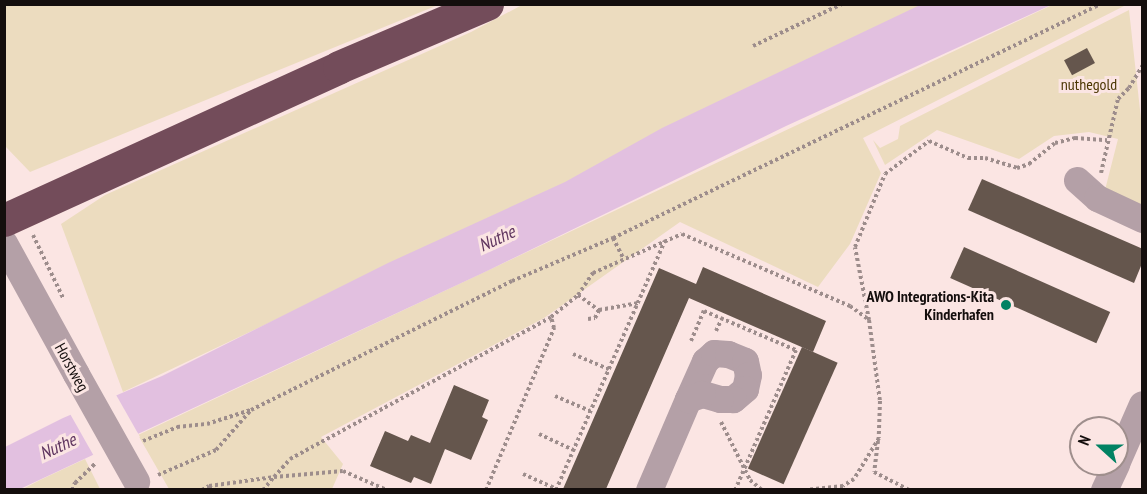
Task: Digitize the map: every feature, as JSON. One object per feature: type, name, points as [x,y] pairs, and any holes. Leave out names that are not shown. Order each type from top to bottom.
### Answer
[{"type":"highway","points":[[13,216],[339,67],[487,4]]},
{"type":"street","points":[[1077,180],[1097,198],[1143,219]]},
{"type":"street","name":"Horstweg","points":[[4,243],[76,375],[144,483]]},
{"type":"street","points":[[649,489],[699,398]]},
{"type":"street","points":[[1129,434],[1143,404]]},
{"type":"path","points":[[753,46],[842,4]]},
{"type":"path","points":[[143,441],[177,427],[207,424],[251,410],[512,281],[613,238],[1101,4]]},
{"type":"path","points":[[1097,198],[1107,140],[1118,99],[1129,88],[1143,66]]},
{"type":"path","points":[[909,489],[874,472],[879,438],[880,401],[869,320],[855,247],[885,174],[929,141],[968,158],[985,158],[1017,168],[1029,164],[1055,143],[1076,138],[1107,140]]},
{"type":"path","points":[[13,216],[65,303]]},
{"type":"path","points":[[263,489],[290,459],[551,317],[578,295],[593,273],[682,234],[850,306],[869,320]]},
{"type":"path","points":[[613,238],[623,258]]},
{"type":"path","points":[[522,474],[556,489],[665,240]]},
{"type":"path","points":[[578,295],[599,310],[638,303]]},
{"type":"path","points":[[588,319],[595,318],[599,310]]},
{"type":"path","points":[[486,489],[554,328],[551,317]]},
{"type":"path","points":[[573,354],[609,369]]},
{"type":"path","points":[[555,396],[590,411]]},
{"type":"path","points":[[699,398],[750,480],[762,489]]},
{"type":"path","points":[[144,483],[173,466],[216,450],[251,410]]},
{"type":"path","points":[[539,434],[573,450]]},
{"type":"path","points":[[807,489],[843,488],[854,479],[879,438]]},
{"type":"path","points":[[72,489],[75,483],[96,463]]},
{"type":"path","points":[[202,489],[274,477],[343,471],[387,489]]},
{"type":"green space","points":[[4,5],[438,5],[30,172],[5,146]]},
{"type":"green space","points":[[522,5],[940,5],[123,392],[61,224],[105,195],[471,32]]},
{"type":"green space","points":[[1052,5],[1126,5],[863,138],[881,173],[850,244],[818,287],[680,222],[544,318],[321,437],[343,464],[332,489],[169,489],[138,435]]},
{"type":"green space","name":"nuthegold","points":[[1129,10],[1142,128],[1142,206],[1105,190],[1118,139],[1089,132],[1054,136],[1019,159],[937,130],[885,165],[873,140],[880,148],[898,139],[900,126]]},
{"type":"green space","points":[[85,459],[100,489],[21,490],[40,480]]},
{"type":"water","name":"Nuthe","points":[[920,5],[1051,5],[786,126],[487,271],[20,489],[5,490],[5,447],[63,418],[162,376],[388,263],[565,182],[662,128]]},
{"type":"pier","points":[[115,393],[140,437],[95,458],[69,412]]},
{"type":"building","points":[[1087,48],[1095,63],[1072,75],[1064,60]]},
{"type":"building","points":[[982,179],[1143,249],[1143,261],[1134,283],[968,210]]},
{"type":"building","points":[[964,247],[1110,312],[1096,343],[950,278]]},
{"type":"building","points":[[703,267],[826,321],[813,352],[689,298],[606,489],[563,489],[659,268],[696,284]]},
{"type":"building","points":[[802,347],[838,363],[784,484],[748,469]]},
{"type":"building","points":[[454,385],[489,400],[482,417],[488,420],[471,460],[445,449],[431,484],[414,477],[411,483],[370,466],[385,431],[408,441],[411,435],[430,443]]},
{"type":"place","name":"AWO Integrations-Kita Kinderhafen","points":[[1006,305]]}]
